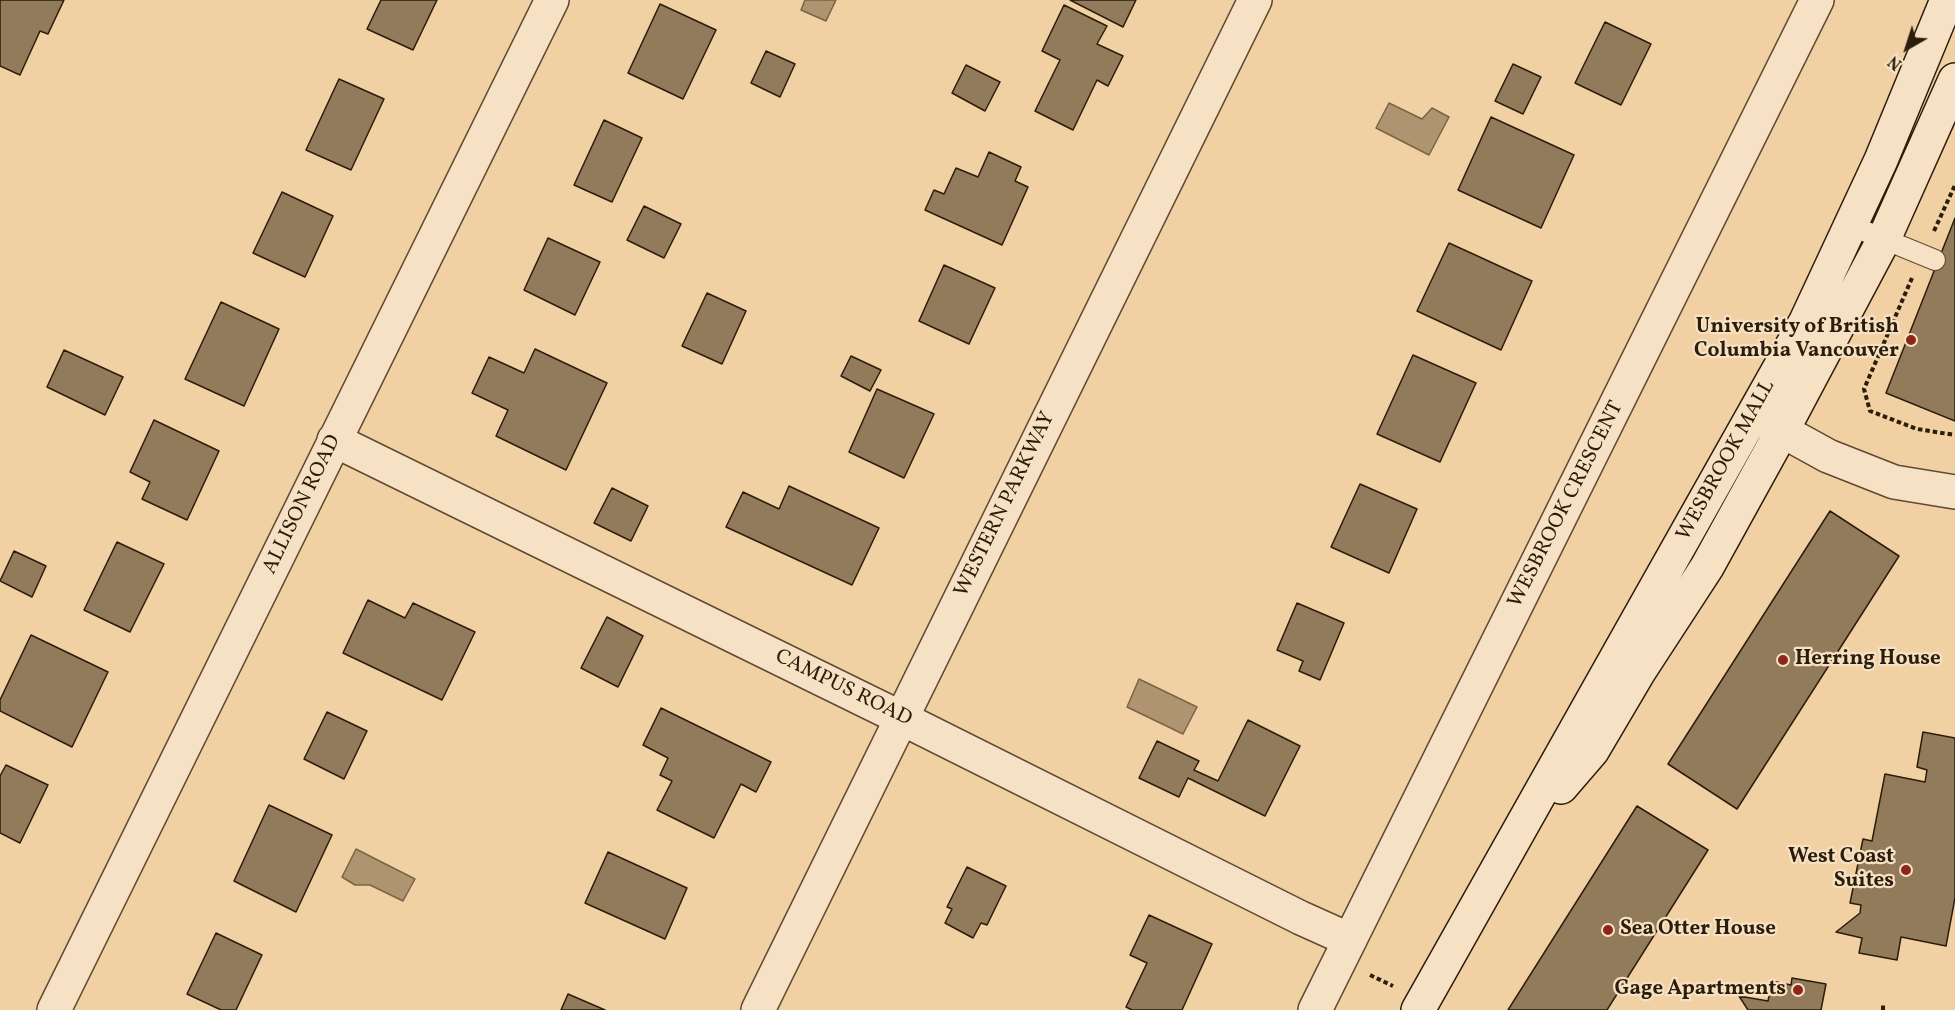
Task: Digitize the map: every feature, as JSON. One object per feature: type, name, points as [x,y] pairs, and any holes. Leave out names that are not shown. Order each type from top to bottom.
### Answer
[{"type":"street","name":"ALLISON ROAD","points":[[54,1010],[552,0]]},
{"type":"street","name":"WESTERN PARKWAY","points":[[758,1010],[1255,0]]},
{"type":"street","name":"WESBROOK CRESCENT","points":[[1315,1010],[1817,0]]},
{"type":"street","name":"WESBROOK MALL","points":[[1410,1000],[1513,844],[1806,321],[1852,226],[1947,0]]},
{"type":"street","name":"WESBROOK MALL","points":[[1513,844],[1592,751],[1638,673],[1707,567],[1884,239],[1955,80]]},
{"type":"street","points":[[1753,415],[1828,456],[1894,482],[1955,492]]},
{"type":"street","name":"CAMPUS ROAD","points":[[334,440],[901,718],[1291,913],[1350,940]]},
{"type":"lane","points":[[1852,226],[1929,258]]},
{"type":"path","points":[[1955,185],[1929,258],[1864,389],[1870,411],[1917,429],[1955,435]]},
{"type":"path","points":[[1362,971],[1410,1000]]},
{"type":"shaded area","points":[[805,0],[836,0],[826,21],[801,10]]},
{"type":"shaded area","points":[[1389,103],[1422,119],[1432,108],[1449,117],[1429,155],[1376,128]]},
{"type":"shaded area","points":[[1139,679],[1197,707],[1183,734],[1127,707]]},
{"type":"shaded area","points":[[356,849],[415,879],[403,901],[370,885],[355,885],[342,877]]},
{"type":"building","points":[[0,0],[64,0],[48,34],[40,31],[20,75],[0,66]]},
{"type":"building","points":[[381,0],[437,0],[413,50],[367,29]]},
{"type":"building","points":[[1070,0],[1136,0],[1123,27]]},
{"type":"building","points":[[660,4],[716,30],[683,99],[628,73]]},
{"type":"building","points":[[1064,5],[1107,26],[1097,44],[1123,56],[1108,86],[1097,80],[1073,130],[1035,111],[1060,60],[1042,51]]},
{"type":"building","points":[[1605,22],[1651,44],[1621,105],[1575,83]]},
{"type":"building","points":[[766,51],[795,64],[780,97],[751,83]]},
{"type":"building","points":[[1513,64],[1541,77],[1523,114],[1495,101]]},
{"type":"building","points":[[966,65],[1000,82],[985,111],[952,93]]},
{"type":"building","points":[[339,79],[384,99],[351,170],[306,150]]},
{"type":"building","points":[[1491,117],[1574,155],[1541,228],[1458,190]]},
{"type":"building","points":[[604,120],[642,138],[612,202],[574,185]]},
{"type":"building","points":[[989,152],[1021,167],[1015,181],[1028,187],[1002,245],[925,210],[934,190],[944,194],[956,168],[978,177]]},
{"type":"building","points":[[282,192],[333,216],[305,277],[253,253]]},
{"type":"building","points":[[644,206],[681,224],[664,258],[627,240]]},
{"type":"building","points":[[1955,218],[1955,421],[1886,393]]},
{"type":"building","points":[[548,238],[600,262],[575,315],[524,290]]},
{"type":"building","points":[[1449,243],[1532,281],[1501,350],[1417,311]]},
{"type":"building","points":[[944,265],[995,288],[969,344],[919,321]]},
{"type":"building","points":[[707,293],[746,311],[722,364],[682,346]]},
{"type":"building","points":[[221,302],[279,329],[244,406],[185,379]]},
{"type":"building","points":[[535,349],[607,383],[566,470],[496,436],[508,410],[472,393],[489,357],[524,373]]},
{"type":"building","points":[[64,350],[123,377],[105,415],[47,387]]},
{"type":"building","points":[[1413,355],[1476,383],[1440,462],[1377,434]]},
{"type":"building","points":[[851,356],[881,370],[870,391],[841,376]]},
{"type":"building","points":[[877,389],[934,414],[904,478],[849,452]]},
{"type":"building","points":[[154,420],[219,451],[187,520],[142,499],[150,482],[130,472]]},
{"type":"building","points":[[1360,484],[1417,509],[1389,573],[1331,547]]},
{"type":"building","points":[[789,486],[879,528],[852,585],[726,527],[743,492],[779,509]]},
{"type":"building","points":[[612,488],[648,506],[631,541],[594,523]]},
{"type":"building","name":"Herring House","points":[[1830,511],[1899,556],[1737,809],[1668,764]]},
{"type":"building","points":[[117,542],[164,564],[130,632],[84,610]]},
{"type":"building","points":[[14,551],[46,566],[32,597],[0,581]]},
{"type":"building","points":[[368,600],[405,618],[413,603],[475,632],[442,700],[343,653]]},
{"type":"building","points":[[1297,603],[1344,623],[1320,680],[1299,671],[1303,661],[1277,650]]},
{"type":"building","points":[[607,617],[643,636],[618,687],[581,668]]},
{"type":"building","points":[[31,635],[108,672],[72,747],[0,711],[0,700]]},
{"type":"building","points":[[661,708],[771,762],[756,792],[741,784],[714,838],[657,810],[672,781],[660,775],[668,758],[643,745]]},
{"type":"building","points":[[327,712],[367,731],[344,779],[304,759]]},
{"type":"building","points":[[1248,720],[1300,746],[1265,816],[1188,778],[1179,797],[1139,778],[1157,741],[1199,761],[1194,770],[1218,781]]},
{"type":"building","name":"West Coast Suites","points":[[1923,732],[1955,738],[1955,898],[1946,946],[1901,937],[1897,960],[1859,953],[1862,938],[1836,932],[1860,913],[1861,905],[1850,903],[1863,839],[1872,841],[1885,774],[1925,782],[1927,770],[1917,767]]},
{"type":"building","points":[[6,765],[48,785],[20,843],[0,833],[0,776]]},
{"type":"building","points":[[269,805],[332,835],[296,912],[234,881]]},
{"type":"building","name":"Sea Otter House","points":[[1637,806],[1708,850],[1607,1010],[1508,1010]]},
{"type":"building","points":[[608,852],[687,888],[665,939],[585,903]]},
{"type":"building","points":[[967,867],[1006,886],[987,925],[981,923],[973,938],[945,923],[952,909],[947,907]]},
{"type":"building","points":[[1149,915],[1212,944],[1182,1010],[1132,1010],[1126,1007],[1147,963],[1130,955]]},
{"type":"building","points":[[216,933],[262,955],[236,1010],[221,1010],[187,994]]},
{"type":"building","name":"Gage Apartments","points":[[1792,978],[1826,984],[1821,1010],[1748,1010],[1739,996],[1768,1001],[1772,981],[1791,985]]},
{"type":"building","points":[[568,994],[605,1010],[561,1010]]},
{"type":"place","name":"University of British Columbia Vancouver","points":[[1911,340]]},
{"type":"place","name":"Herring House","points":[[1783,660]]},
{"type":"place","name":"West Coast Suites","points":[[1906,870]]},
{"type":"place","name":"Sea Otter House","points":[[1608,930]]},
{"type":"place","name":"Gage Apartments","points":[[1798,990]]}]
